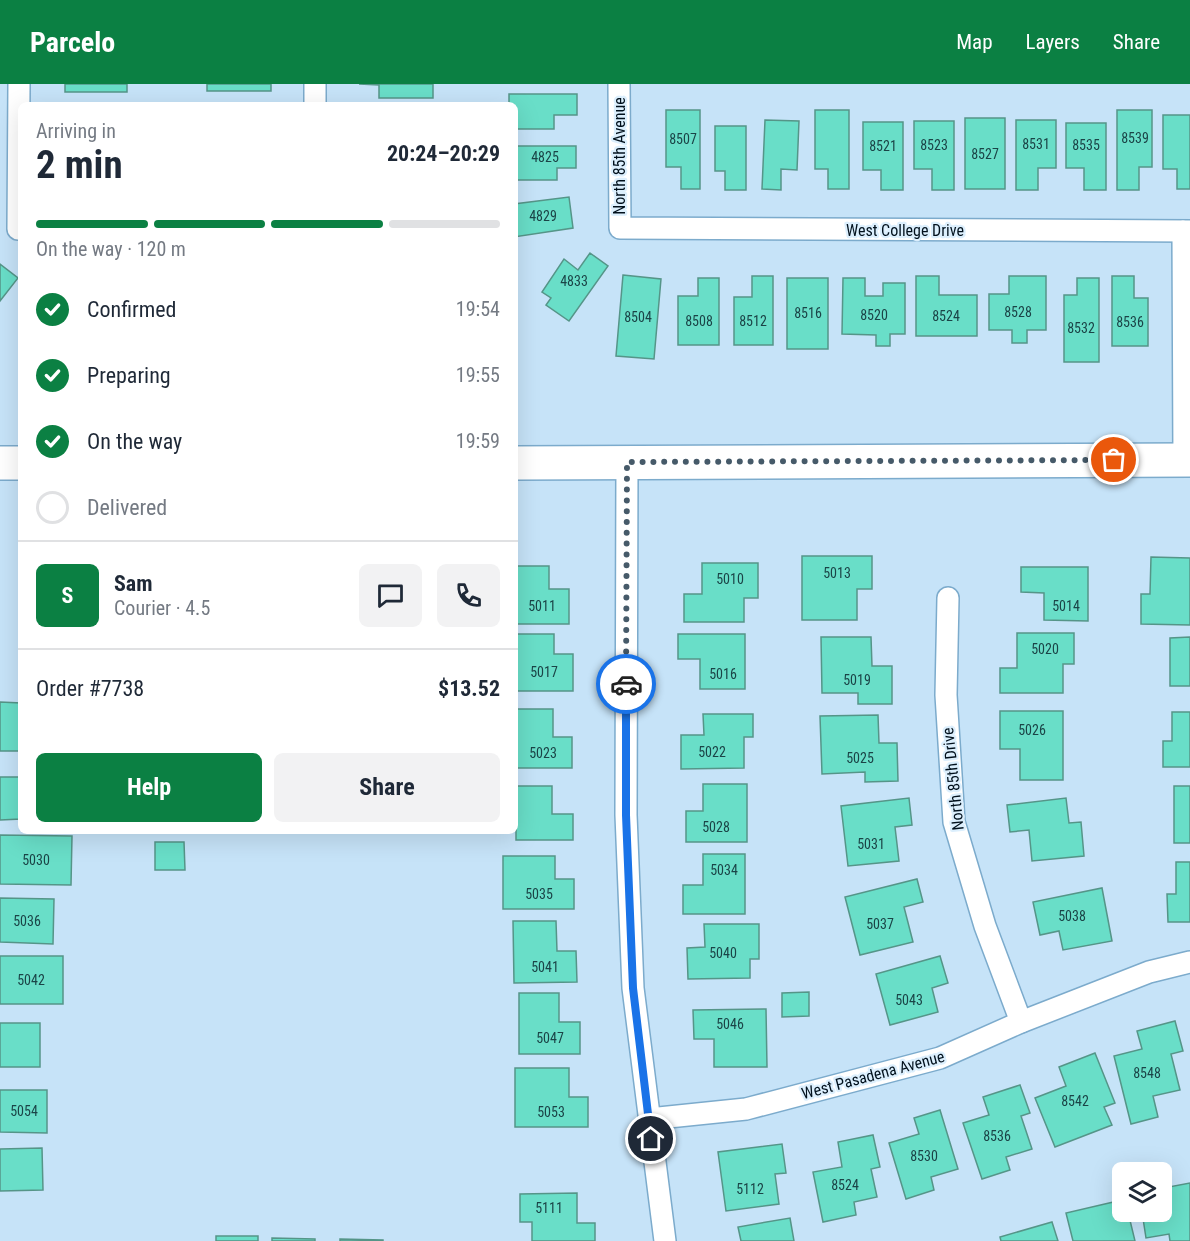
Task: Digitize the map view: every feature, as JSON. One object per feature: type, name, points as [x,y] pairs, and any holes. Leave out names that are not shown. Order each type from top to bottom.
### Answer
[{"type":"main road","points":[[518,463],[1187,460]]},
{"type":"main road","points":[[0,464],[18,464]]},
{"type":"street","points":[[19,84],[19,102]]},
{"type":"street","points":[[315,84],[315,102]]},
{"type":"street","name":"North 85th Avenue","points":[[619,84],[620,228]]},
{"type":"street","name":"West College Drive","points":[[620,228],[1187,231]]},
{"type":"street","points":[[1187,231],[1187,460]]},
{"type":"street","points":[[627,462],[626,815],[633,988],[666,1241]]},
{"type":"street","name":"North 85th Drive","points":[[948,598],[945,695],[954,822],[985,926],[1021,1022]]},
{"type":"street","name":"West Pasadena Avenue","points":[[649,1119],[746,1109],[940,1058],[1021,1022],[1149,972],[1190,962]]},
{"type":"building","points":[[65,84],[127,84],[127,92],[65,92]]},
{"type":"building","points":[[207,84],[271,84],[271,91],[207,91]]},
{"type":"building","points":[[359,84],[433,84],[433,98],[379,98],[379,85]]},
{"type":"building","points":[[509,94],[577,94],[577,115],[554,115],[554,129],[518,129],[518,102],[509,102]]},
{"type":"building","points":[[666,110],[700,110],[700,189],[681,189],[681,167],[666,167]]},
{"type":"building","points":[[815,110],[849,110],[849,189],[828,189],[828,169],[815,169]]},
{"type":"building","points":[[1117,110],[1152,110],[1152,167],[1139,167],[1139,190],[1117,190]]},
{"type":"building","points":[[1163,115],[1190,115],[1190,189],[1177,189],[1177,169],[1163,169]]},
{"type":"building","points":[[965,118],[1005,118],[1005,189],[965,189]]},
{"type":"building","points":[[765,120],[799,121],[797,170],[781,169],[781,190],[762,189]]},
{"type":"building","points":[[1016,120],[1056,120],[1056,168],[1038,168],[1038,190],[1016,190]]},
{"type":"building","points":[[914,121],[954,121],[954,190],[932,190],[932,169],[914,169]]},
{"type":"building","points":[[863,122],[903,122],[903,190],[881,190],[881,170],[863,170]]},
{"type":"building","points":[[1066,123],[1106,123],[1106,190],[1084,190],[1084,168],[1066,168]]},
{"type":"building","points":[[715,126],[746,126],[746,190],[725,190],[725,171],[715,171]]},
{"type":"building","points":[[518,146],[576,146],[576,168],[557,168],[557,180],[518,180]]},
{"type":"building","points":[[569,197],[573,228],[518,236],[518,203]]},
{"type":"building","points":[[590,253],[608,266],[569,321],[546,305],[551,298],[542,292],[564,259],[578,270]]},
{"type":"building","points":[[0,264],[18,278],[0,301]]},
{"type":"building","points":[[623,275],[661,279],[654,359],[616,356]]},
{"type":"building","points":[[752,276],[773,276],[773,345],[734,345],[734,297],[752,297]]},
{"type":"building","points":[[916,276],[939,276],[939,295],[977,295],[977,336],[916,336]]},
{"type":"building","points":[[1009,276],[1046,276],[1046,330],[1027,330],[1027,343],[1012,343],[1012,330],[989,330],[989,294],[1009,294]]},
{"type":"building","points":[[1112,276],[1134,276],[1134,298],[1148,298],[1148,346],[1112,346]]},
{"type":"building","points":[[698,278],[719,278],[719,345],[678,345],[678,296],[698,296]]},
{"type":"building","points":[[787,278],[828,278],[828,349],[787,349]]},
{"type":"building","points":[[843,278],[865,278],[865,296],[883,296],[883,283],[905,283],[905,334],[890,334],[890,346],[876,346],[876,335],[842,334]]},
{"type":"building","points":[[1077,278],[1099,278],[1099,362],[1064,362],[1064,295],[1077,295]]},
{"type":"building","points":[[802,556],[872,556],[872,589],[857,589],[857,620],[802,620]]},
{"type":"building","points":[[1151,557],[1190,558],[1190,625],[1141,624],[1141,594],[1150,594]]},
{"type":"building","points":[[702,563],[758,563],[758,598],[744,598],[744,622],[684,622],[684,594],[702,594]]},
{"type":"building","points":[[518,566],[549,566],[549,589],[569,589],[569,624],[518,624]]},
{"type":"building","points":[[1021,567],[1088,567],[1088,621],[1044,620],[1044,593],[1021,592]]},
{"type":"building","points":[[1017,633],[1074,633],[1074,664],[1063,664],[1063,693],[1000,693],[1000,668],[1017,668]]},
{"type":"building","points":[[518,634],[554,634],[554,654],[573,654],[573,691],[518,691]]},
{"type":"building","points":[[678,634],[745,634],[745,689],[700,689],[700,659],[678,659]]},
{"type":"building","points":[[821,637],[871,637],[872,666],[892,666],[892,704],[858,704],[858,693],[822,693]]},
{"type":"building","points":[[1190,637],[1190,686],[1170,686],[1170,638]]},
{"type":"building","points":[[0,702],[18,703],[18,751],[0,751]]},
{"type":"building","points":[[518,709],[553,709],[553,737],[572,737],[572,768],[518,768]]},
{"type":"building","points":[[1000,711],[1063,711],[1063,780],[1020,780],[1020,749],[1000,749]]},
{"type":"building","points":[[1172,712],[1190,712],[1190,767],[1163,767],[1163,741],[1172,741]]},
{"type":"building","points":[[703,714],[753,714],[753,737],[744,737],[744,768],[681,769],[681,735],[704,735]]},
{"type":"building","points":[[878,715],[879,743],[897,743],[898,781],[865,782],[865,772],[822,774],[820,716]]},
{"type":"building","points":[[0,777],[18,777],[18,819],[0,820]]},
{"type":"building","points":[[703,784],[747,784],[747,842],[686,842],[686,811],[703,811]]},
{"type":"building","points":[[518,786],[552,786],[552,814],[573,814],[573,840],[516,840]]},
{"type":"building","points":[[1174,786],[1190,786],[1190,843],[1174,843]]},
{"type":"building","points":[[909,798],[912,825],[895,827],[899,861],[848,866],[841,806]]},
{"type":"building","points":[[1066,798],[1069,823],[1081,822],[1084,856],[1032,861],[1029,830],[1010,832],[1007,805]]},
{"type":"building","points":[[0,835],[72,836],[71,885],[0,884]]},
{"type":"building","points":[[155,842],[184,842],[185,870],[155,870]]},
{"type":"building","points":[[703,854],[745,854],[745,914],[683,914],[683,885],[703,885]]},
{"type":"building","points":[[503,856],[555,856],[555,879],[574,879],[574,909],[503,909]]},
{"type":"building","points":[[1176,862],[1190,862],[1190,922],[1168,922],[1167,894],[1176,894]]},
{"type":"building","points":[[917,879],[923,902],[904,907],[913,942],[860,955],[845,897]]},
{"type":"building","points":[[1102,888],[1112,941],[1063,950],[1059,931],[1040,935],[1033,902]]},
{"type":"building","points":[[0,898],[54,899],[53,944],[0,942]]},
{"type":"building","points":[[513,921],[556,921],[557,951],[576,951],[577,982],[514,983]]},
{"type":"building","points":[[704,924],[759,924],[759,959],[750,959],[750,978],[688,979],[687,948],[705,947]]},
{"type":"building","points":[[0,956],[63,956],[63,1004],[0,1004]]},
{"type":"building","points":[[940,956],[948,983],[932,988],[938,1012],[890,1025],[876,974]]},
{"type":"building","points":[[809,992],[809,1016],[782,1017],[782,993]]},
{"type":"building","points":[[519,993],[559,993],[559,1022],[580,1022],[580,1054],[519,1054]]},
{"type":"building","points":[[766,1009],[767,1067],[714,1067],[714,1039],[694,1039],[693,1010]]},
{"type":"building","points":[[1175,1021],[1183,1051],[1171,1054],[1180,1090],[1153,1096],[1158,1117],[1131,1124],[1114,1056],[1142,1049],[1137,1031]]},
{"type":"building","points":[[0,1023],[40,1023],[40,1067],[0,1067]]},
{"type":"building","points":[[1095,1053],[1115,1103],[1104,1107],[1112,1125],[1055,1147],[1035,1098],[1066,1086],[1059,1067]]},
{"type":"building","points":[[515,1068],[569,1068],[569,1097],[588,1097],[588,1127],[515,1127]]},
{"type":"building","points":[[1020,1085],[1030,1113],[1021,1116],[1032,1149],[1006,1157],[1010,1170],[982,1179],[963,1123],[989,1115],[983,1097]]},
{"type":"building","points":[[0,1090],[47,1090],[47,1133],[0,1132]]},
{"type":"building","points":[[940,1110],[958,1169],[931,1177],[934,1190],[906,1199],[889,1143],[919,1134],[914,1118]]},
{"type":"building","points":[[873,1135],[880,1167],[871,1169],[877,1197],[854,1202],[856,1215],[823,1222],[813,1172],[842,1167],[838,1142]]},
{"type":"building","points":[[782,1144],[786,1173],[775,1174],[779,1204],[726,1211],[718,1152]]},
{"type":"building","points":[[42,1148],[43,1190],[0,1191],[0,1149]]},
{"type":"building","points":[[1190,1183],[1190,1241],[1170,1241],[1169,1234],[1146,1238],[1144,1222],[1172,1222],[1172,1186]]},
{"type":"building","points":[[577,1193],[577,1223],[595,1223],[595,1241],[532,1241],[532,1222],[520,1222],[520,1194]]},
{"type":"building","points":[[1112,1202],[1112,1222],[1130,1222],[1135,1241],[1073,1241],[1066,1213]]},
{"type":"building","points":[[790,1218],[794,1241],[741,1241],[738,1227]]},
{"type":"building","points":[[1052,1222],[1058,1241],[1001,1241],[1000,1237]]},
{"type":"building","points":[[216,1236],[258,1236],[258,1241],[216,1241]]},
{"type":"building","points":[[272,1238],[315,1239],[315,1241],[272,1241]]},
{"type":"building","points":[[340,1239],[383,1240],[383,1241],[340,1241]]},
{"type":"way so far","points":[[626,684],[627,462],[1114,460]]},
{"type":"route","points":[[626,684],[626,815],[633,988],[651,1139]]}]
